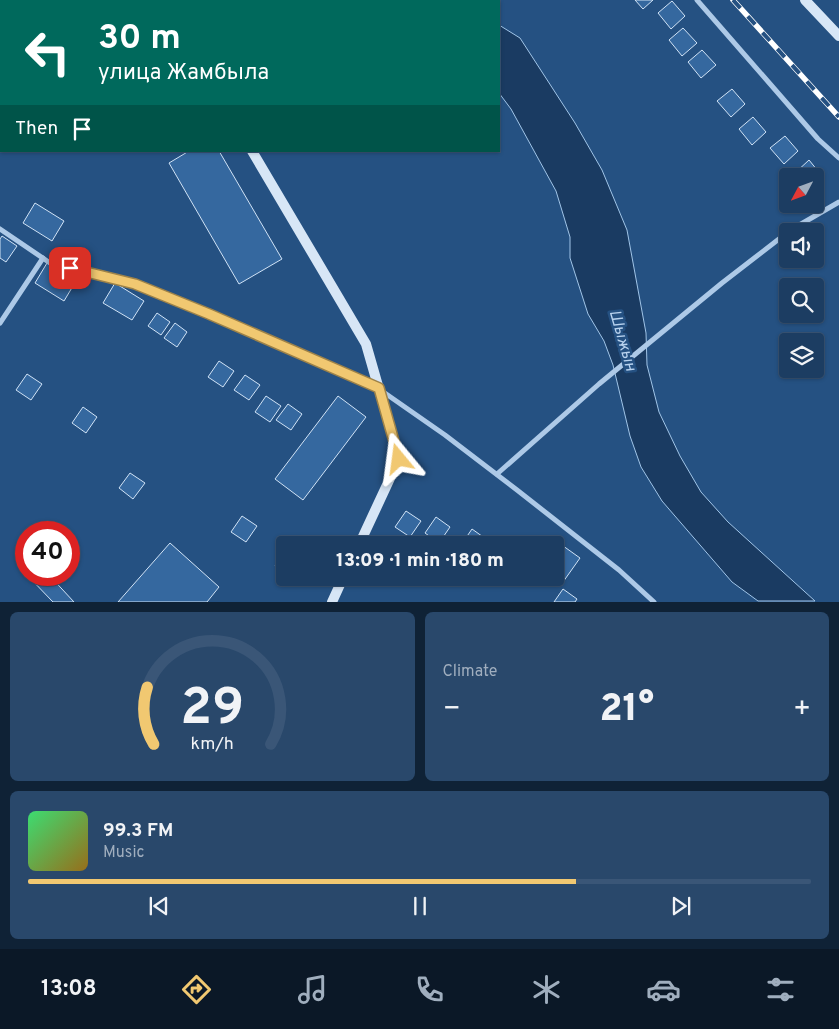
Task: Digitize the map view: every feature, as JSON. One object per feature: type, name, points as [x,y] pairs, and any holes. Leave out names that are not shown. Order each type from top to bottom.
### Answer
[{"type":"street","points":[[697,0],[818,139],[839,158]]},
{"type":"street","points":[[805,0],[839,36]]},
{"type":"street","points":[[253,152],[366,344],[379,388],[399,459],[363,536]]},
{"type":"street","points":[[803,223],[839,202]]},
{"type":"street","points":[[0,229],[53,264],[135,284],[379,388],[497,474],[618,570],[654,602]]},
{"type":"street","points":[[497,474],[599,384],[779,239]]},
{"type":"street","points":[[0,323],[43,258]]},
{"type":"street","points":[[332,602],[340,586]]},
{"type":"water","name":"Шыжын","points":[[500,26],[520,38],[575,123],[602,170],[627,230],[646,333],[647,365],[659,412],[680,456],[701,492],[728,522],[815,601],[758,601],[732,582],[662,501],[641,467],[630,436],[613,365],[604,341],[588,314],[570,258],[570,237],[556,191],[511,109],[500,94]]},
{"type":"building","points":[[635,0],[653,0],[643,9]]},
{"type":"building","points":[[672,1],[685,16],[671,29],[658,13]]},
{"type":"building","points":[[683,28],[697,43],[682,56],[669,40]]},
{"type":"building","points":[[702,50],[716,65],[701,78],[688,62]]},
{"type":"building","points":[[732,89],[745,104],[731,117],[717,101]]},
{"type":"building","points":[[753,117],[766,132],[752,145],[739,129]]},
{"type":"building","points":[[785,136],[798,151],[784,164],[770,148]]},
{"type":"building","points":[[187,152],[220,152],[282,259],[239,284],[169,163]]},
{"type":"building","points":[[809,160],[816,168],[800,168]]},
{"type":"building","points":[[35,203],[64,221],[52,241],[23,223]]},
{"type":"building","points":[[2,236],[17,246],[6,262],[0,258],[0,239]]},
{"type":"building","points":[[47,263],[76,281],[64,301],[35,283]]},
{"type":"building","points":[[115,283],[144,301],[132,320],[103,303]]},
{"type":"building","points":[[157,313],[170,322],[161,335],[148,326]]},
{"type":"building","points":[[175,323],[187,332],[177,347],[164,338]]},
{"type":"building","points":[[219,361],[234,371],[223,387],[208,377]]},
{"type":"building","points":[[27,374],[42,384],[31,400],[16,390]]},
{"type":"building","points":[[245,375],[260,385],[249,400],[234,390]]},
{"type":"building","points":[[266,396],[281,406],[270,422],[255,412]]},
{"type":"building","points":[[338,396],[366,417],[303,500],[275,479]]},
{"type":"building","points":[[288,404],[302,414],[291,430],[276,420]]},
{"type":"building","points":[[83,407],[97,417],[86,433],[72,423]]},
{"type":"building","points":[[130,473],[145,483],[133,499],[119,488]]},
{"type":"building","points":[[406,511],[421,521],[411,536],[395,527]]},
{"type":"building","points":[[242,516],[257,526],[246,542],[231,532]]},
{"type":"building","points":[[436,517],[450,527],[444,536],[429,536],[425,533]]},
{"type":"building","points":[[472,529],[482,536],[467,536]]},
{"type":"building","points":[[170,543],[219,587],[207,602],[118,602]]},
{"type":"building","points":[[564,547],[580,558],[564,581]]},
{"type":"building","points":[[38,586],[59,586],[74,602],[53,602]]},
{"type":"building","points":[[563,589],[577,599],[575,602],[554,602]]},
{"type":"railway","points":[[733,0],[839,117]]},
{"type":"route","points":[[70,268],[135,284],[379,388],[399,459]]}]
